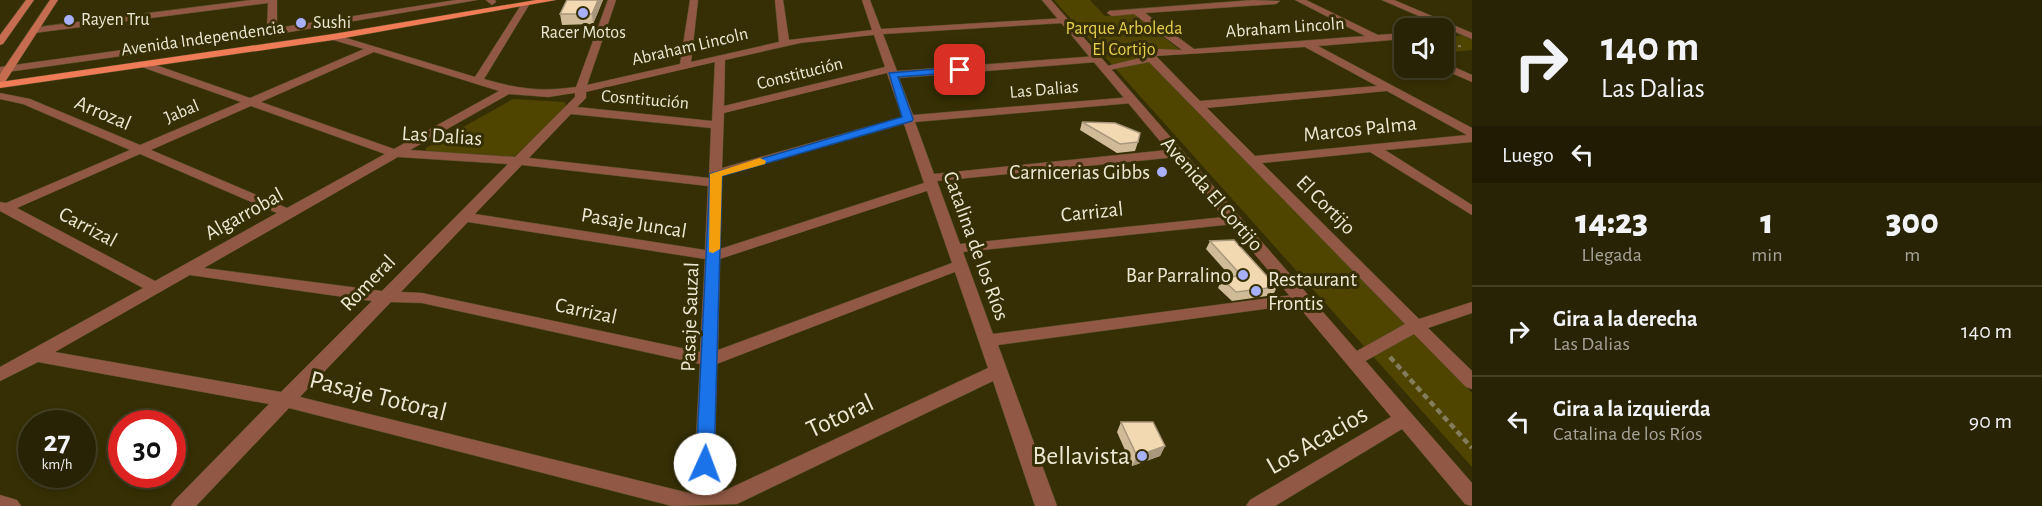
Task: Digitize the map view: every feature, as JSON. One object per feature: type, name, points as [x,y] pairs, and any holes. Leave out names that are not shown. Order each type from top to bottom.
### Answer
[{"type":"main road","points":[[0,42],[30,0]]},
{"type":"main road","points":[[2,76],[55,0]]},
{"type":"main road","name":"Avenida Independencia","points":[[2,76],[504,0]]},
{"type":"main road","name":"Avenida Independencia","points":[[2,76],[143,64],[333,37],[552,0]]},
{"type":"main road","points":[[11,26],[37,26]]},
{"type":"street","points":[[37,26],[273,0],[272,32]]},
{"type":"street","name":"Avenida Independencia","points":[[2,76],[473,0]]},
{"type":"street","name":"Romeral","points":[[182,506],[580,98],[612,0]]},
{"type":"street","points":[[685,65],[694,0]]},
{"type":"street","points":[[779,0],[784,43]]},
{"type":"street","name":"Catalina de los Ríos","points":[[866,0],[1046,506]]},
{"type":"street","name":"Avenida El Cortijo","points":[[1046,0],[1472,498]]},
{"type":"street","points":[[1112,13],[1275,0]]},
{"type":"street","points":[[1299,0],[1394,43]]},
{"type":"street","points":[[1386,0],[1472,36]]},
{"type":"street","points":[[478,81],[525,5]]},
{"type":"street","points":[[1136,11],[1191,52]]},
{"type":"street","name":"Abraham Lincoln","points":[[333,37],[508,90],[538,94],[583,89],[784,43],[877,32],[1063,20]]},
{"type":"street","points":[[1454,32],[1472,30]]},
{"type":"street","name":"Abraham Lincoln","points":[[1096,59],[1394,37]]},
{"type":"street","points":[[1305,43],[1472,135]]},
{"type":"street","name":"Jabal","points":[[3,207],[373,49]]},
{"type":"street","name":"Abraham Lincoln","points":[[1096,59],[1151,58],[1169,54]]},
{"type":"street","name":"Pasaje Sauzal","points":[[704,506],[720,57]]},
{"type":"street","name":"El Cortijo","points":[[1151,58],[1472,382]]},
{"type":"street","name":"Constitución","points":[[718,118],[891,72],[1096,59]]},
{"type":"street","name":"Las Dalias","points":[[143,64],[395,153],[520,161],[716,179],[908,119],[1132,100]]},
{"type":"street","points":[[1454,70],[1472,79]]},
{"type":"street","points":[[1197,105],[1388,88]]},
{"type":"street","name":"Algarrobal","points":[[0,375],[508,90]]},
{"type":"street","name":"Arrozal","points":[[0,96],[26,101],[288,213]]},
{"type":"street","name":"Cosntitución","points":[[569,110],[718,118]]},
{"type":"street","name":"Marcos Palma","points":[[1252,160],[1472,135]]},
{"type":"street","points":[[1372,148],[1472,211]]},
{"type":"street","name":"Pasaje Juncal","points":[[465,217],[713,256],[930,181],[1177,153]]},
{"type":"street","name":"Carrizal","points":[[3,207],[155,288]]},
{"type":"street","name":"Carrizal","points":[[954,249],[1234,220]]},
{"type":"street","points":[[709,360],[960,265]]},
{"type":"street","name":"Carrizal","points":[[187,270],[388,296],[422,298],[709,360]]},
{"type":"street","points":[[987,341],[1301,299]]},
{"type":"street","points":[[1354,360],[1415,324],[1472,307]]},
{"type":"street","name":"Pasaje Totoral","points":[[36,355],[285,400],[704,506]]},
{"type":"street","name":"Totoral","points":[[704,506],[730,498],[998,371]]},
{"type":"street","name":"Los Acacios","points":[[1257,506],[1389,429],[1403,418]]},
{"type":"street","points":[[0,504],[10,506]]},
{"type":"path","points":[[1454,47],[1472,45]]},
{"type":"path","points":[[1378,344],[1472,448]]},
{"type":"green space","name":"Parque Arboleda El Cortijo","points":[[1054,0],[1090,0],[1105,16],[1134,14],[1180,50],[1146,52],[1472,393],[1472,467]]},
{"type":"green space","points":[[1465,35],[1472,39],[1472,50],[1454,52],[1454,36]]},
{"type":"green space","points":[[513,99],[564,102],[567,106],[513,158],[426,151],[426,148]]},
{"type":"building","points":[[567,0],[598,0],[592,14],[560,14]]},
{"type":"building","points":[[1082,122],[1115,123],[1140,133],[1138,142],[1120,144]]},
{"type":"building","points":[[1234,240],[1277,287],[1236,292],[1222,279],[1241,275],[1210,241]]},
{"type":"building","points":[[1121,422],[1153,422],[1165,446],[1137,456]]},
{"type":"slow traffic","points":[[713,249],[716,174],[760,161]]},
{"type":"place","name":"Racer Motos","points":[[583,13]]},
{"type":"place","name":"Rayen Tru","points":[[69,20]]},
{"type":"place","name":"Sushi","points":[[301,23]]},
{"type":"place","name":"Carnicerias Gibbs","points":[[1162,172]]},
{"type":"place","name":"Bar Parralino","points":[[1243,275]]},
{"type":"place","name":"Restaurant Frontis","points":[[1256,291]]},
{"type":"place","name":"Bellavista","points":[[1142,456]]},
{"type":"route","points":[[705,464],[716,174],[908,119],[892,75],[960,70]]}]
